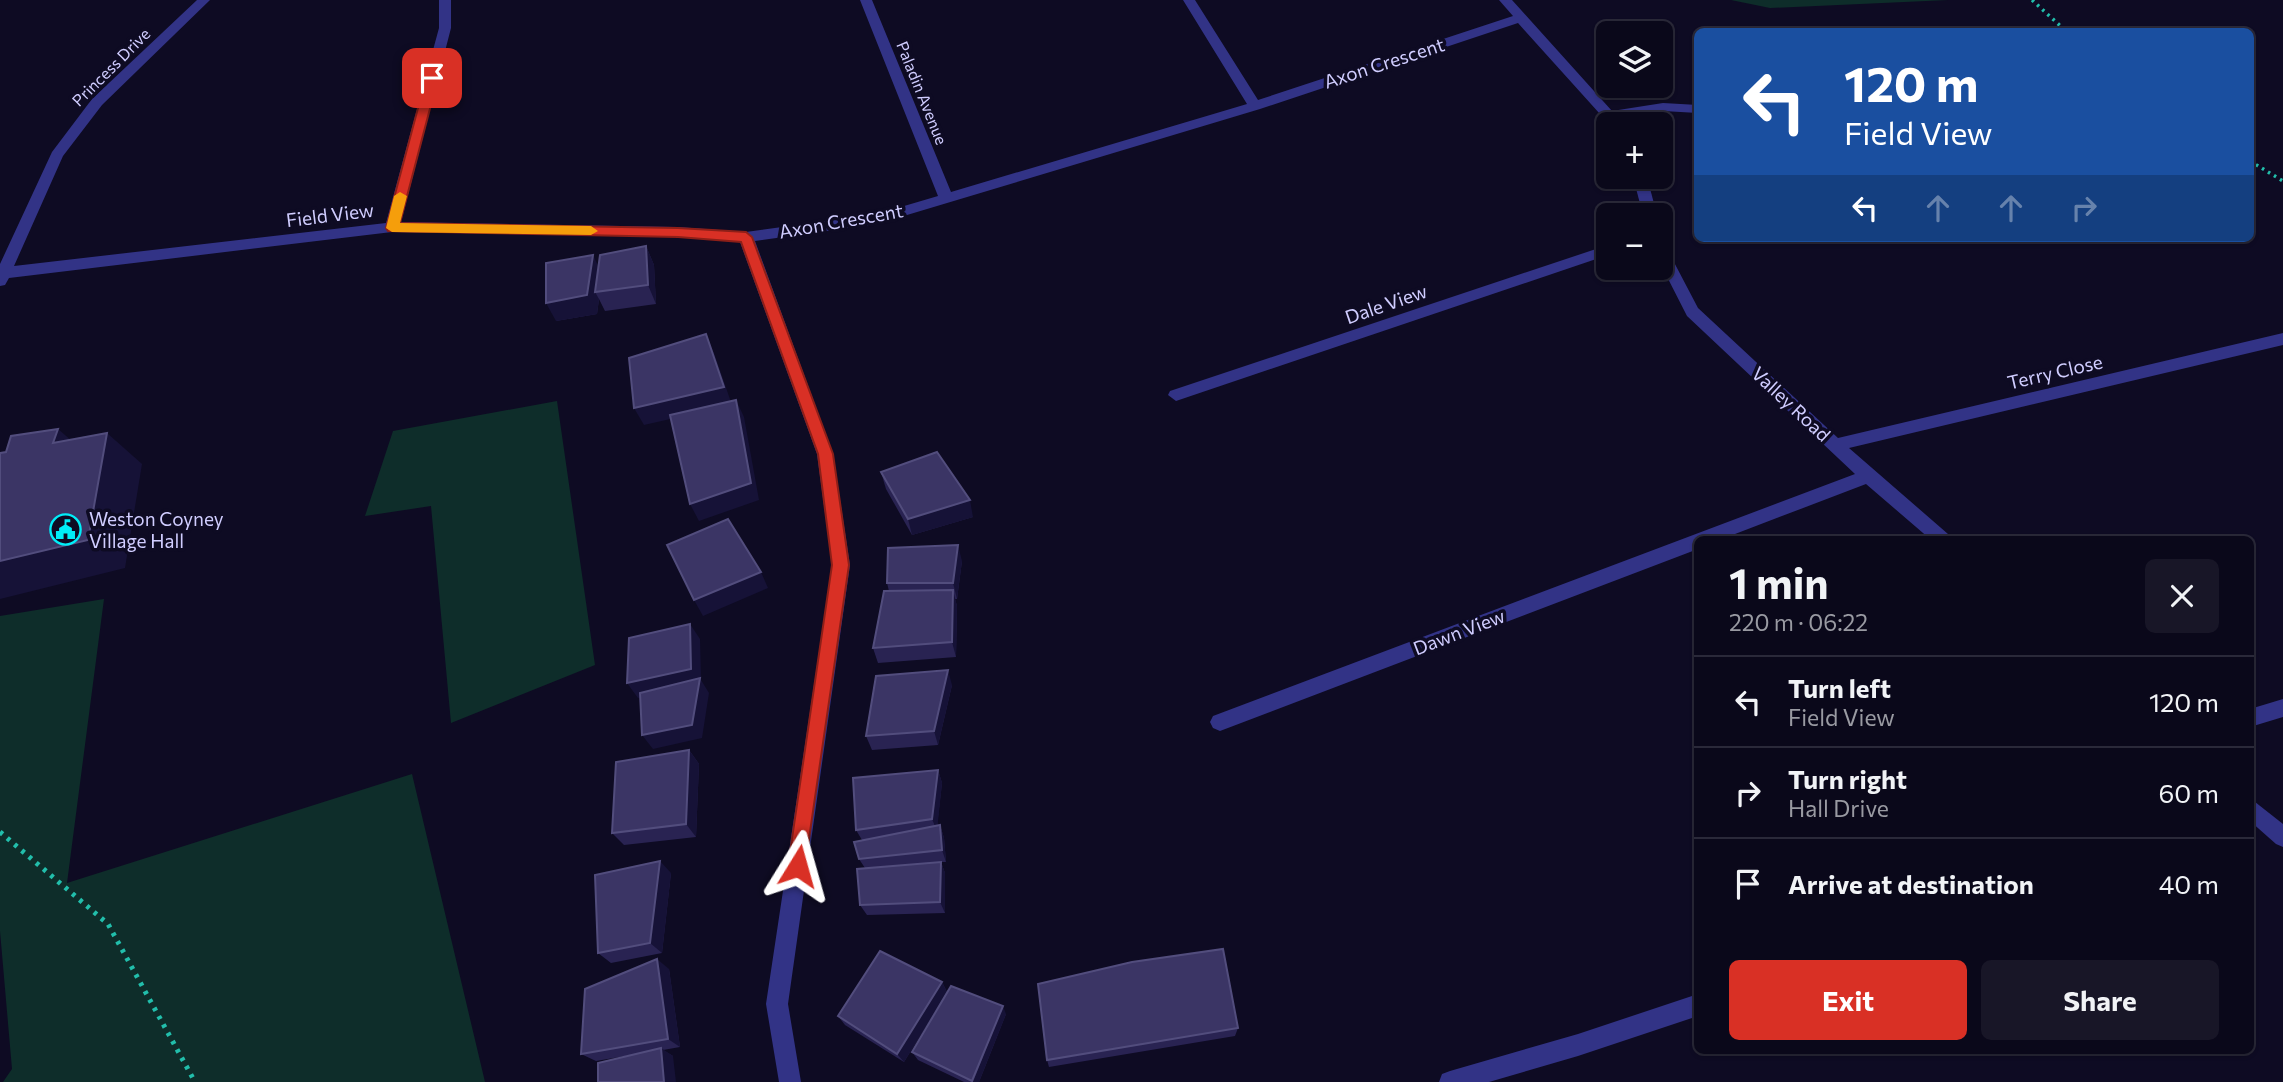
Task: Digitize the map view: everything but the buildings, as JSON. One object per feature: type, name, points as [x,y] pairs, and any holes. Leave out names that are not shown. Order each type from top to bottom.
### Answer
[{"type":"street","name":"Princess Drive","points":[[2,277],[57,155],[97,102],[204,0]]},
{"type":"street","points":[[392,228],[445,28],[445,0]]},
{"type":"street","name":"Paladin Avenue","points":[[866,0],[947,199]]},
{"type":"street","points":[[1189,0],[1255,106]]},
{"type":"street","points":[[1505,0],[1607,112]]},
{"type":"street","name":"Axon Crescent","points":[[746,237],[877,219],[1255,106],[1520,18]]},
{"type":"street","points":[[1644,112],[1663,107],[1694,109]]},
{"type":"street","name":"Field View","points":[[2,277],[392,228],[678,232],[746,237]]},
{"type":"street","points":[[746,237],[825,454],[841,565],[777,1004],[790,1082]]},
{"type":"street","name":"Dale View","points":[[1176,395],[1596,253]]},
{"type":"street","name":"Valley Road","points":[[1673,275],[1692,312],[1868,476],[1938,536]]},
{"type":"street","name":"Terry Close","points":[[1836,445],[2283,339]]},
{"type":"street","points":[[1710,536],[1868,476]]},
{"type":"street","name":"Dawn View","points":[[1220,722],[1694,543]]},
{"type":"street","points":[[2254,717],[2283,708]]},
{"type":"street","points":[[2254,813],[2283,837]]},
{"type":"street","points":[[1450,1082],[1578,1045],[1694,1006]]},
{"type":"path","points":[[2032,0],[2063,28]]},
{"type":"path","points":[[2254,163],[2283,181]]},
{"type":"path","points":[[0,832],[108,923],[195,1082]]},
{"type":"green space","points":[[1731,0],[1948,0],[1770,8]]},
{"type":"green space","points":[[557,401],[595,665],[451,723],[431,506],[365,516],[393,431]]},
{"type":"green space","points":[[104,599],[67,883],[412,774],[485,1082],[3,1082],[12,1069],[0,931],[0,616]]},
{"type":"slow traffic","points":[[400,196],[392,228],[591,231]]},
{"type":"place","name":"Weston Coyney Village Hall","points":[[66,530]]},
{"type":"route","points":[[432,78],[392,228],[678,232],[746,237],[825,454],[841,565],[798,866]]}]
